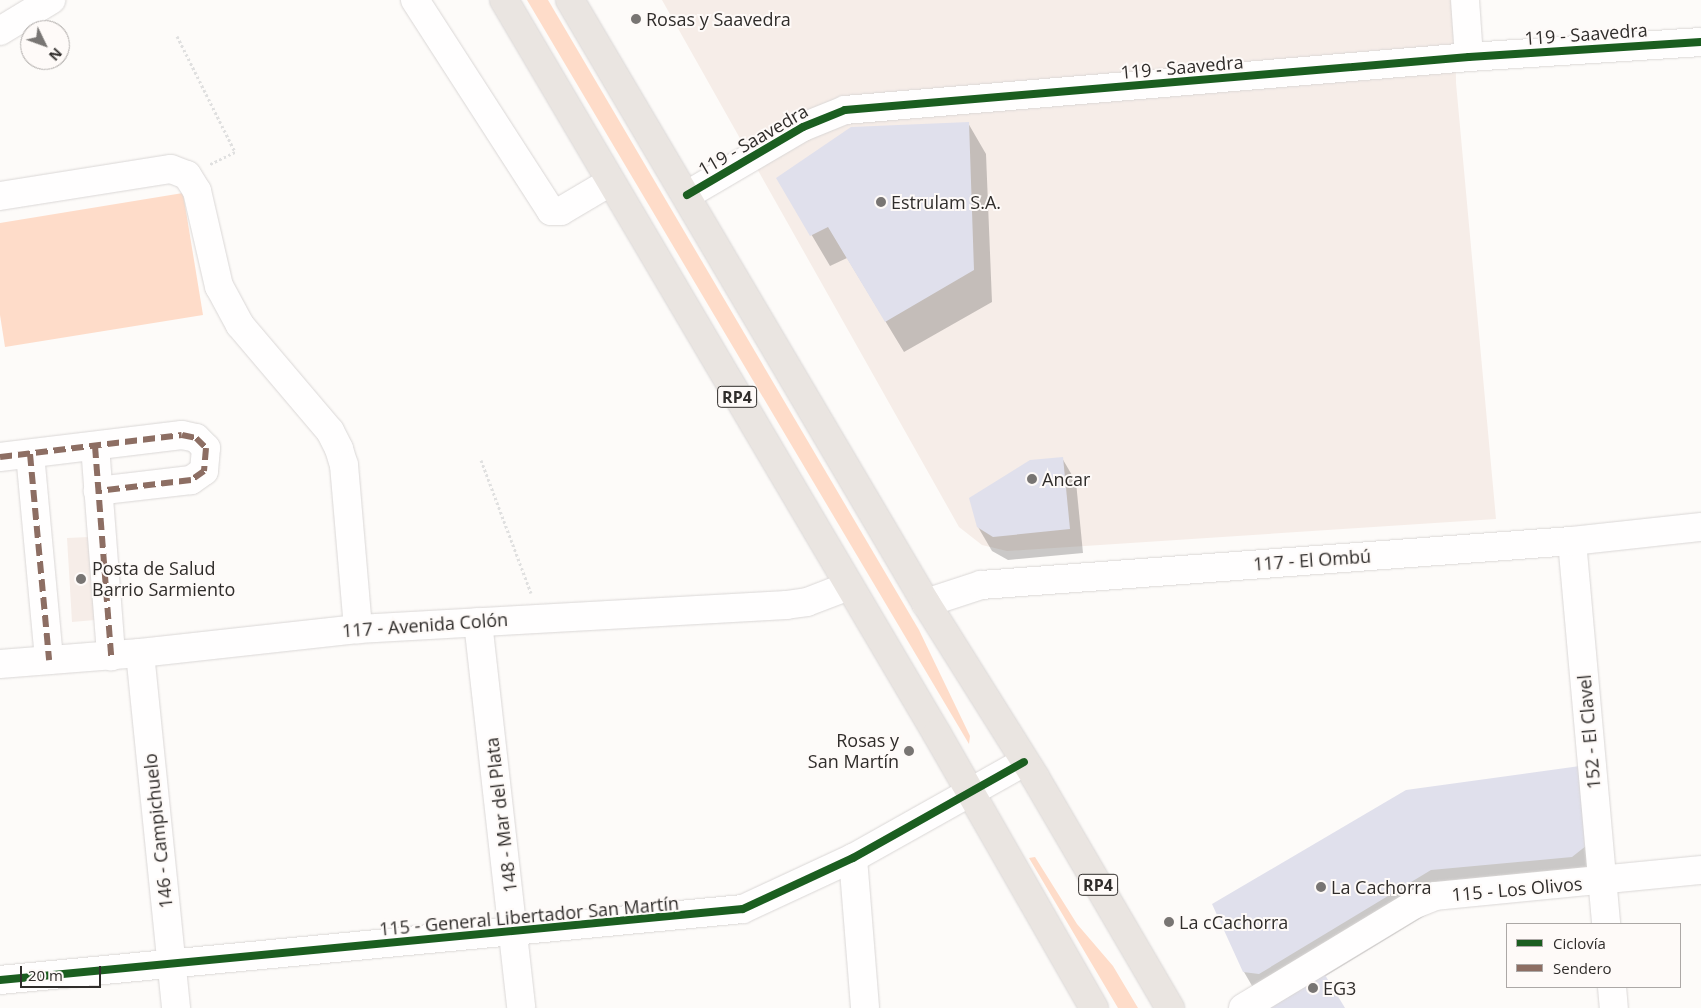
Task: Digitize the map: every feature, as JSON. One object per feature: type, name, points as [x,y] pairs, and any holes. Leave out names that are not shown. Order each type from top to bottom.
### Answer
[{"type":"main road","name":"RP4","points":[[504,0],[971,794],[1094,1008]]},
{"type":"main road","name":"RP4","points":[[570,0],[687,195],[926,603],[1024,762],[1170,1008]]},
{"type":"street","points":[[0,31],[51,0]]},
{"type":"street","points":[[415,0],[551,211],[561,211],[610,182]]},
{"type":"street","points":[[1465,0],[1469,57]]},
{"type":"street","name":"119 - Saavedra","points":[[687,195],[803,127],[845,110],[1469,57],[1701,42]]},
{"type":"street","points":[[0,196],[171,168],[187,175],[197,191],[219,286],[240,325],[330,431],[340,450],[344,465],[358,629]]},
{"type":"street","points":[[0,457],[190,435],[202,443],[208,456],[204,471],[191,480],[98,491]]},
{"type":"street","points":[[95,446],[111,656]]},
{"type":"street","points":[[30,454],[49,660]]},
{"type":"street","name":"117 - El Ombú","points":[[926,603],[981,585],[1572,540],[1701,527]]},
{"type":"street","name":"152 - El Clavel","points":[[1572,540],[1606,923]]},
{"type":"street","name":"117 - Avenida Colón","points":[[0,664],[111,656],[358,629],[786,605],[807,602],[849,586]]},
{"type":"street","name":"148 - Mar del Plata","points":[[478,622],[514,931],[521,1008]]},
{"type":"street","name":"146 - Campichuelo","points":[[140,653],[176,1008]]},
{"type":"street","name":"115 - General Libertador San Martín","points":[[0,980],[173,966],[743,909],[853,858],[971,794],[1024,762]]},
{"type":"street","points":[[853,858],[865,1008]]},
{"type":"street","name":"115 - Los Olivos","points":[[1243,1008],[1413,905],[1435,896],[1701,870]]},
{"type":"street","points":[[1612,988],[1614,1008]]},
{"type":"path","points":[[178,36],[235,152],[187,175]]},
{"type":"path","points":[[481,460],[529,582],[536,618]]},
{"type":"shaded area","points":[[527,0],[548,0],[919,630],[970,736],[969,744]]},
{"type":"shaded area","points":[[662,0],[1455,0],[1456,83],[1496,519],[1007,551],[982,545],[959,527]]},
{"type":"shaded area","points":[[183,193],[203,315],[5,347],[0,315],[0,223]]},
{"type":"shaded area","name":"Posta de Salud Barrio Sarmiento","points":[[89,537],[95,620],[72,622],[67,538]]},
{"type":"shaded area","points":[[1035,857],[1077,924],[1113,966],[1138,1008],[1118,1008],[1029,858]]},
{"type":"building","name":"Estrulam S.A.","points":[[969,122],[974,270],[885,322],[828,227],[810,236],[776,178],[851,127]]},
{"type":"building","name":"Ancar","points":[[1063,457],[1070,529],[993,537],[977,527],[969,498],[1030,460]]},
{"type":"building","name":"La Cachorra","points":[[1580,766],[1591,842],[1572,857],[1431,870],[1259,974],[1243,972],[1212,904],[1406,790]]},
{"type":"building","name":"EG3","points":[[1322,970],[1345,1008],[1265,1008]]},
{"type":"marked path","points":[[0,457],[182,435],[196,438],[206,448],[204,471],[191,480],[98,491]]},
{"type":"marked path","points":[[95,446],[111,656]]},
{"type":"marked path","points":[[30,454],[49,660]]},
{"type":"cycle path","points":[[687,195],[803,127],[845,110],[1469,57],[1701,42]]},
{"type":"cycle path","points":[[0,980],[743,909],[853,858],[1024,762]]},
{"type":"place","name":"Rosas y Saavedra","points":[[636,19]]},
{"type":"place","name":"Estrulam S.A.","points":[[881,202]]},
{"type":"place","name":"Ancar","points":[[1032,479]]},
{"type":"place","name":"Posta de Salud Barrio Sarmiento","points":[[81,579]]},
{"type":"place","name":"Rosas y San Martín","points":[[909,751]]},
{"type":"place","name":"La Cachorra","points":[[1321,887]]},
{"type":"place","name":"La cCachorra","points":[[1169,922]]},
{"type":"place","name":"EG3","points":[[1313,988]]}]
